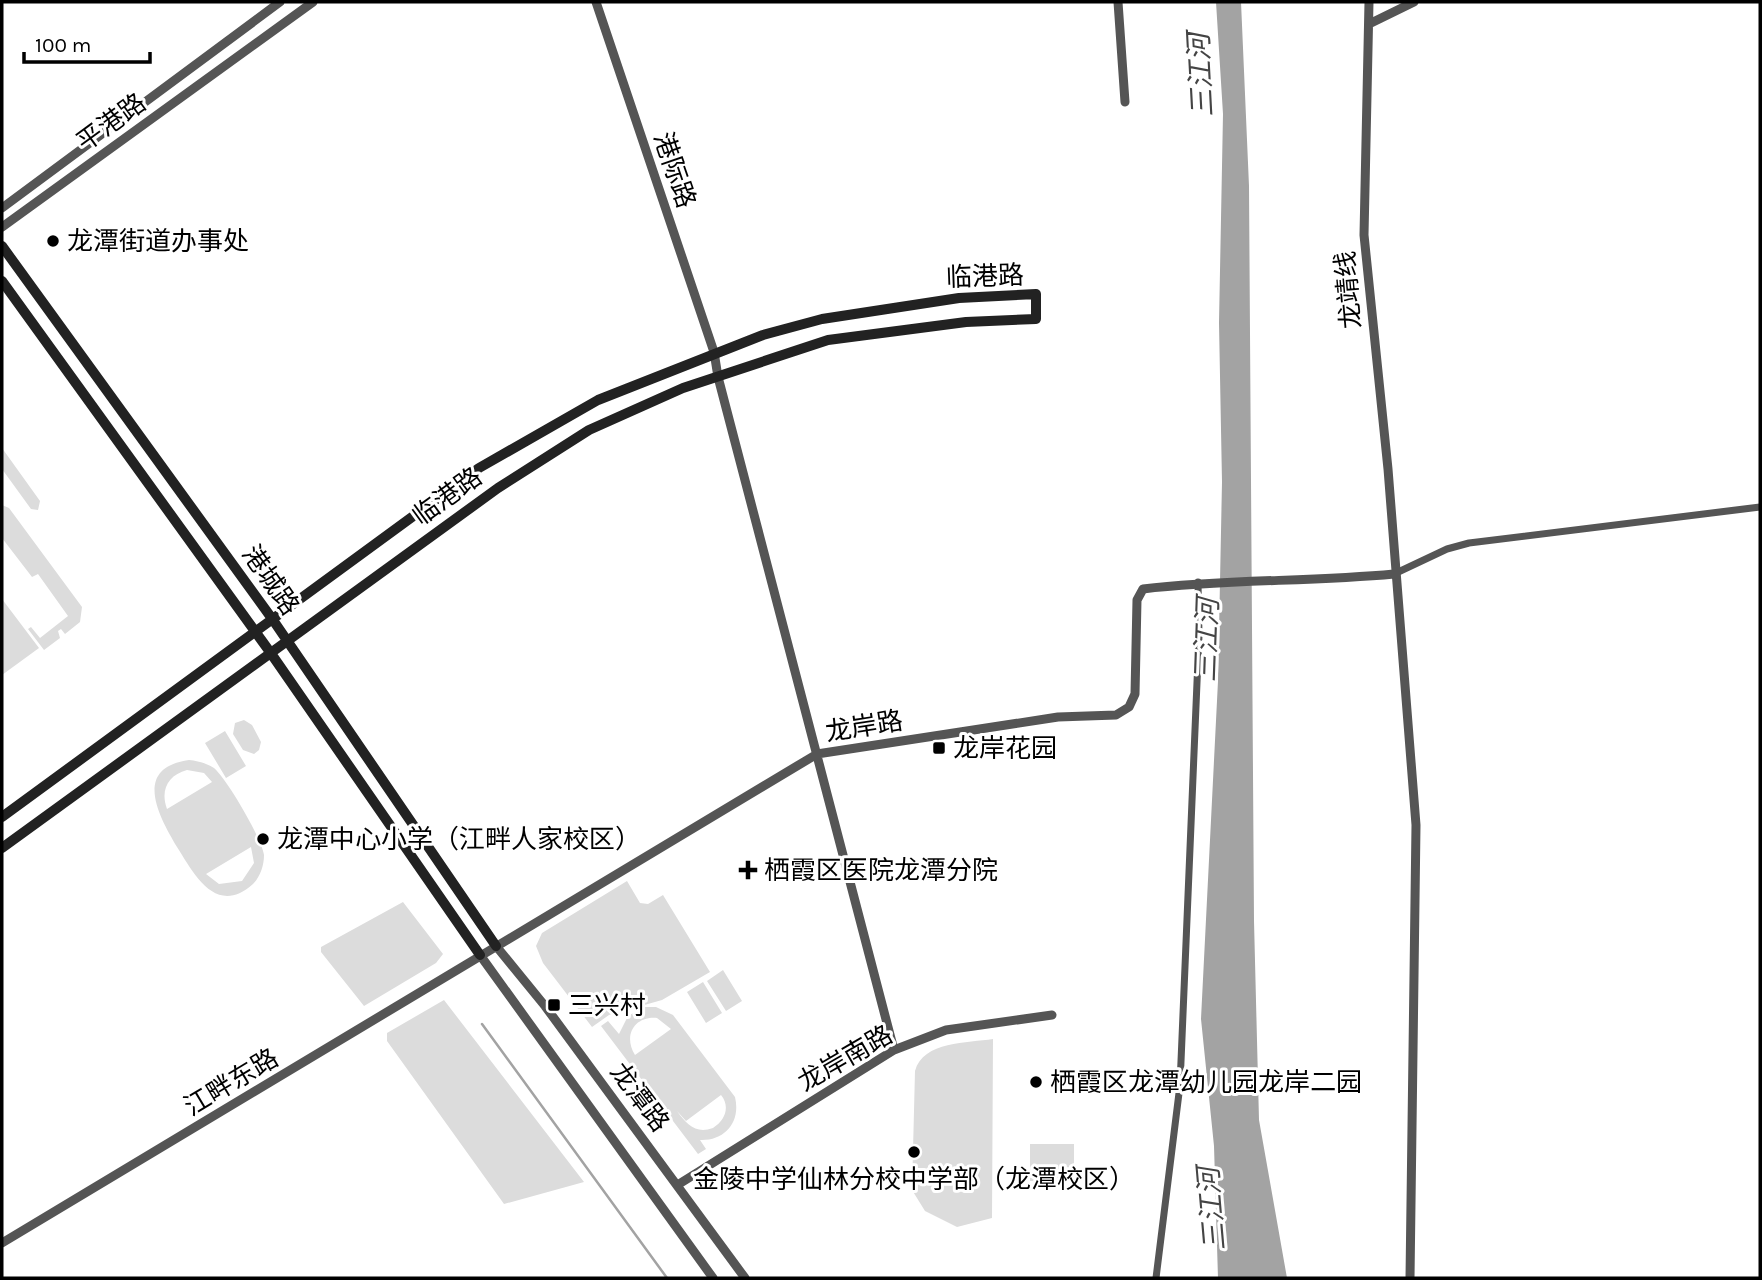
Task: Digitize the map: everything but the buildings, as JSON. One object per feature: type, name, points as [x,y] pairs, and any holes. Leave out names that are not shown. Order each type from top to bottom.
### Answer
[{"type":"main road","name":"港城路","points":[[2,246],[272,620],[496,946]]},
{"type":"main road","name":"港城路","points":[[2,281],[270,652],[480,955]]},
{"type":"main road","name":"临港路","points":[[2,817],[480,468],[598,400],[714,352],[822,319],[959,298],[1036,294],[1037,318],[940,324],[828,340],[683,388],[589,430],[498,488],[2,848]]},
{"type":"street","name":"平港路","points":[[2,208],[280,2]]},
{"type":"street","name":"平港路","points":[[2,227],[313,2]]},
{"type":"street","name":"港际路","points":[[596,2],[714,352],[718,377],[894,1050]]},
{"type":"street","points":[[1118,2],[1125,102]]},
{"type":"street","name":"龙靖线","points":[[1369,2],[1364,235],[1388,469],[1394,574],[1416,825],[1410,1278]]},
{"type":"street","points":[[1369,24],[1413,2]]},
{"type":"street","points":[[1156,1278],[1180,1085],[1198,647],[1198,582],[1394,574],[1447,549],[1469,543],[1760,507]]},
{"type":"street","name":"龙岸路","points":[[480,955],[817,754],[1058,717],[1116,715],[1129,707],[1135,694],[1137,600],[1143,589],[1198,582]]},
{"type":"street","name":"龙潭路","points":[[496,946],[545,1006],[679,1184],[745,1278]]},
{"type":"street","name":"龙潭路","points":[[480,955],[713,1278]]},
{"type":"street","name":"江畔东路","points":[[2,1243],[480,955]]},
{"type":"street","name":"龙岸南路","points":[[679,1184],[894,1050],[946,1030],[1052,1015]]},
{"type":"shaded area","points":[[1216,2],[1241,2],[1249,186],[1254,921],[1259,1120],[1287,1278],[1218,1278],[1214,1146],[1201,1019],[1218,681],[1222,482],[1219,323],[1223,114]]},
{"type":"shaded area","points":[[2,448],[40,501],[38,510],[31,509],[2,469]]},
{"type":"shaded area","points":[[2,505],[9,508],[82,607],[80,622],[65,634],[61,629],[58,631],[60,638],[44,650],[28,629],[31,627],[40,638],[68,616],[38,574],[32,577],[2,538]]},
{"type":"shaded area","points":[[2,599],[39,648],[2,675]]},
{"type":"shaded area","points":[[244,720],[252,725],[261,742],[259,750],[254,754],[243,750],[233,734],[235,723]]},
{"type":"shaded area","points":[[225,731],[246,766],[226,778],[205,743]]},
{"type":"shaded area","points":[[189,760],[214,768],[251,823],[262,847],[263,863],[260,875],[240,893],[228,896],[217,894],[208,888],[191,869],[170,835],[158,809],[155,783],[160,773],[171,765]],"holes":[[[187,770],[204,773],[212,782],[167,809],[164,796],[167,784],[180,772]],[[251,847],[254,863],[242,881],[219,884],[206,874]]]},
{"type":"shaded area","points":[[627,881],[640,903],[648,904],[663,895],[710,972],[662,1000],[609,1015],[592,1027],[543,963],[536,946],[542,933]]},
{"type":"shaded area","points":[[403,902],[443,954],[436,963],[364,1006],[321,952],[321,947]]},
{"type":"shaded area","points":[[723,970],[742,1001],[726,1011],[707,981]]},
{"type":"shaded area","points":[[703,982],[722,1013],[706,1023],[687,992]]},
{"type":"shaded area","points":[[444,1000],[584,1182],[504,1204],[387,1041],[387,1033]]},
{"type":"shaded area","points":[[644,1007],[656,1007],[673,1015],[735,1097],[736,1114],[733,1122],[717,1137],[700,1140],[706,1149],[698,1154],[601,1026],[608,1021],[619,1034],[628,1016]],"holes":[[[657,1018],[671,1029],[635,1055],[630,1041],[633,1029],[642,1020]],[[721,1095],[725,1113],[713,1128],[702,1130],[692,1127],[684,1120],[677,1111],[686,1121]]]},
{"type":"shaded area","points":[[993,1039],[992,1218],[957,1227],[925,1211],[912,1190],[915,1071],[927,1054],[937,1049]]},
{"type":"shaded area","points":[[1030,1144],[1074,1144],[1074,1181],[1030,1181]]},
{"type":"waterway","points":[[482,1024],[667,1278]]},
{"type":"place","name":"龙潭街道办事处","points":[[53,241]]},
{"type":"place","name":"龙岸花园","points":[[939,748]]},
{"type":"place","name":"龙潭中心小学（江畔人家校区）","points":[[263,839]]},
{"type":"place","name":"栖霞区医院龙潭分院","points":[[748,870]]},
{"type":"place","name":"三兴村","points":[[554,1005]]},
{"type":"place","name":"栖霞区龙潭幼儿园龙岸二园","points":[[1036,1082]]},
{"type":"place","name":"金陵中学仙林分校中学部（龙潭校区）","points":[[914,1152]]},
{"type":"water label","name":"三江河","points":[[1200,75]]},
{"type":"water label","name":"三江河","points":[[1206,640]]},
{"type":"water label","name":"三江河","points":[[1211,1209]]}]
